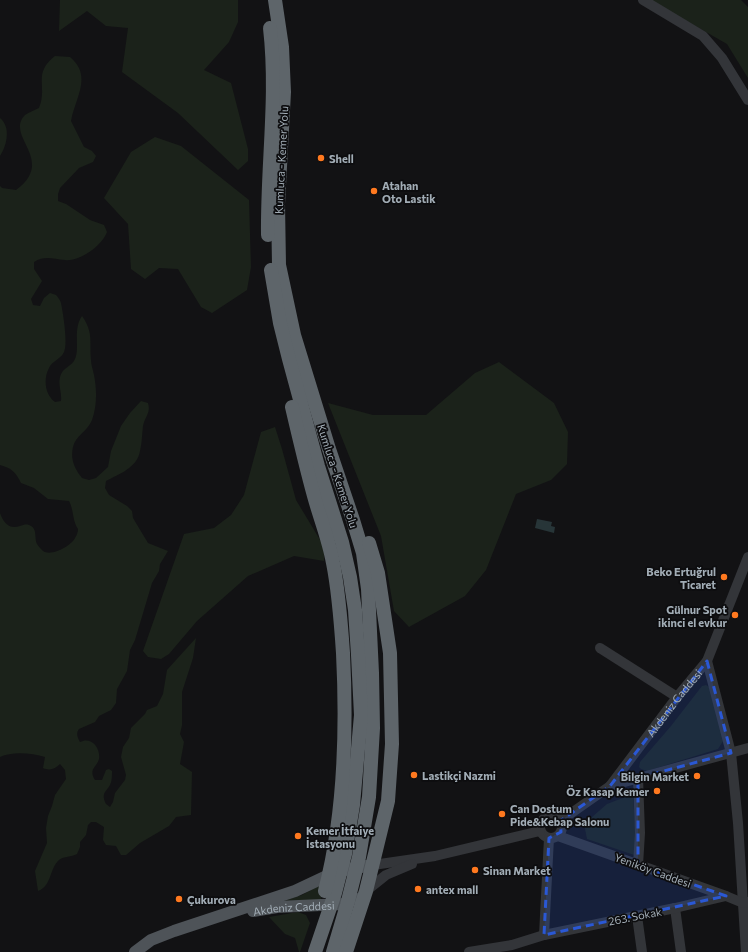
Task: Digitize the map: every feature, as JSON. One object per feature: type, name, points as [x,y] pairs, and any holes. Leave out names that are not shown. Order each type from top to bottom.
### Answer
[{"type":"highway","name":"Kumluca - Kemer Yolu","points":[[266,0],[272,48],[273,85],[268,234],[274,290],[289,359],[318,466],[342,542],[350,577],[355,610],[361,715],[352,805],[343,860],[335,893],[317,947]]},
{"type":"highway","name":"Kumluca - Kemer Yolu","points":[[275,0],[282,47],[284,92],[278,204],[279,265],[294,335],[313,400],[353,520],[366,570],[368,589],[372,666],[373,728],[368,797],[359,857],[338,949]]},
{"type":"highway","name":"Kumluca - Kemer Yolu","points":[[289,359],[291,403],[314,496],[330,550],[340,604],[345,687],[341,808],[329,875],[321,906],[306,952]]},
{"type":"highway","points":[[313,400],[332,440],[366,533],[378,573],[390,653],[392,744],[388,801],[366,891],[338,949]]},
{"type":"main road","name":"Akdeniz Caddesi","points":[[140,950],[151,940],[295,891],[329,875],[349,869],[373,865]]},
{"type":"main road","name":"Akdeniz Caddesi","points":[[212,918],[277,907],[342,904],[366,891]]},
{"type":"street","points":[[643,0],[703,36],[722,58],[748,100]]},
{"type":"street","name":"Akdeniz Caddesi","points":[[560,821],[610,786],[677,697],[708,661],[748,557]]},
{"type":"street","points":[[600,648],[677,697]]},
{"type":"street","points":[[708,661],[731,753],[743,822],[746,952]]},
{"type":"street","points":[[610,786],[748,748]]},
{"type":"street","points":[[638,778],[640,833],[638,865]]},
{"type":"street","points":[[551,816],[560,821],[562,826],[561,832],[553,837],[545,837],[540,831],[542,821],[546,818],[551,816]]},
{"type":"street","name":"Akdeniz Caddesi","points":[[373,865],[435,856],[540,831]]},
{"type":"street","points":[[544,935],[553,837]]},
{"type":"street","name":"Yeniköy Caddesi","points":[[553,837],[745,903]]},
{"type":"street","name":"Akdeniz Caddesi","points":[[366,891],[386,875],[435,856]]},
{"type":"street","name":"263. Sokak","points":[[469,952],[512,945],[544,935],[726,896]]},
{"type":"street","points":[[675,908],[681,952]]},
{"type":"street","points":[[637,916],[642,952]]},
{"type":"highlighted area","points":[[707,661],[731,753],[638,778],[638,865],[726,896],[544,935],[549,838],[561,832],[560,821],[610,786]]},
{"type":"shaded area","points":[[60,0],[238,0],[238,22],[229,42],[204,70],[231,83],[248,149],[248,161],[238,170],[178,113],[122,72],[128,28],[106,26],[87,11],[59,31]]},
{"type":"shaded area","points":[[650,0],[741,0],[748,7],[748,78],[727,44]]},
{"type":"shaded area","points":[[55,56],[70,57],[77,64],[80,72],[81,88],[71,121],[84,147],[92,151],[96,156],[93,162],[79,168],[60,188],[58,201],[66,204],[90,220],[104,225],[107,232],[95,248],[83,256],[71,260],[45,258],[34,262],[34,269],[42,281],[31,299],[33,305],[40,306],[44,298],[50,293],[56,295],[61,303],[65,328],[66,342],[64,352],[52,364],[47,372],[47,391],[55,402],[61,401],[59,383],[60,377],[64,369],[74,361],[76,356],[77,333],[82,316],[90,333],[91,362],[95,381],[96,398],[92,420],[74,443],[72,456],[74,464],[82,478],[89,480],[96,478],[108,467],[111,451],[121,426],[130,413],[141,401],[148,403],[149,409],[143,426],[138,457],[127,470],[106,481],[105,488],[109,495],[127,506],[132,511],[133,518],[148,543],[168,551],[160,564],[159,571],[152,583],[135,640],[130,650],[127,671],[117,689],[116,703],[111,710],[99,716],[95,722],[79,729],[77,732],[80,742],[88,741],[97,747],[99,759],[92,773],[95,780],[102,780],[106,770],[109,769],[112,771],[111,783],[104,796],[106,804],[110,807],[115,793],[125,780],[126,775],[121,757],[123,747],[129,738],[131,728],[147,710],[157,706],[163,694],[167,670],[196,638],[193,658],[182,692],[182,725],[180,734],[184,742],[180,764],[192,772],[191,815],[176,817],[169,826],[140,843],[126,855],[121,855],[116,846],[106,845],[103,840],[104,827],[96,822],[91,822],[88,825],[86,835],[80,842],[80,847],[77,854],[59,860],[53,868],[46,885],[43,889],[38,891],[35,871],[47,843],[46,828],[48,816],[55,795],[66,779],[65,770],[60,764],[52,769],[43,768],[45,757],[22,753],[0,757],[0,513],[5,522],[10,526],[32,526],[35,531],[37,544],[43,551],[51,553],[60,550],[73,541],[76,537],[78,529],[69,501],[48,499],[34,488],[21,483],[13,471],[0,465],[0,186],[2,188],[16,190],[27,179],[32,169],[28,149],[20,131],[20,123],[25,115],[39,108],[42,93],[42,75],[48,62]]},
{"type":"shaded area","points":[[0,118],[6,126],[7,136],[0,156]]},
{"type":"shaded area","points":[[155,137],[181,146],[249,200],[251,267],[247,290],[212,313],[201,307],[178,269],[159,268],[145,279],[131,269],[128,224],[104,198],[131,152]]},
{"type":"shaded area","points":[[499,362],[554,403],[568,432],[567,464],[551,480],[516,494],[486,570],[465,596],[409,627],[394,611],[381,536],[328,403],[373,415],[426,415],[475,373]]},
{"type":"shaded area","points":[[275,427],[296,500],[325,548],[324,561],[294,556],[248,576],[197,621],[169,654],[161,659],[148,657],[143,651],[184,534],[214,528],[231,515],[244,495],[261,432]]},
{"type":"shaded area","points":[[537,519],[552,522],[551,526],[555,527],[554,533],[535,528]]},
{"type":"shaded area","points":[[706,685],[709,687],[725,738],[718,749],[647,771],[641,769],[639,767],[640,762],[671,726],[702,686]]},
{"type":"shaded area","points":[[633,794],[637,856],[587,839],[584,824],[607,804]]},
{"type":"shaded area","points":[[322,884],[321,899],[319,900],[283,901],[302,895]]},
{"type":"shaded area","points":[[298,912],[306,915],[310,923],[300,952],[295,938],[285,934],[269,917]]},
{"type":"place","name":"Shell","points":[[321,158]]},
{"type":"place","name":"Atahan Oto Lastik","points":[[374,191]]},
{"type":"place","name":"Beko Ertuğrul Ticaret","points":[[724,577]]},
{"type":"place","name":"Gülnur Spot ikinci el evkur","points":[[735,615]]},
{"type":"place","name":"Lastikçi Nazmi","points":[[414,775]]},
{"type":"place","name":"Bilgin Market","points":[[697,776]]},
{"type":"place","name":"Öz Kasap Kemer","points":[[657,791]]},
{"type":"place","name":"Can Dostum Pide&Kebap Salonu","points":[[502,814]]},
{"type":"place","name":"Kemer İtfaiye İstasyonu","points":[[298,836]]},
{"type":"place","name":"Sinan Market","points":[[475,870]]},
{"type":"place","name":"antex mall","points":[[418,889]]},
{"type":"place","name":"Çukurova","points":[[179,899]]}]
